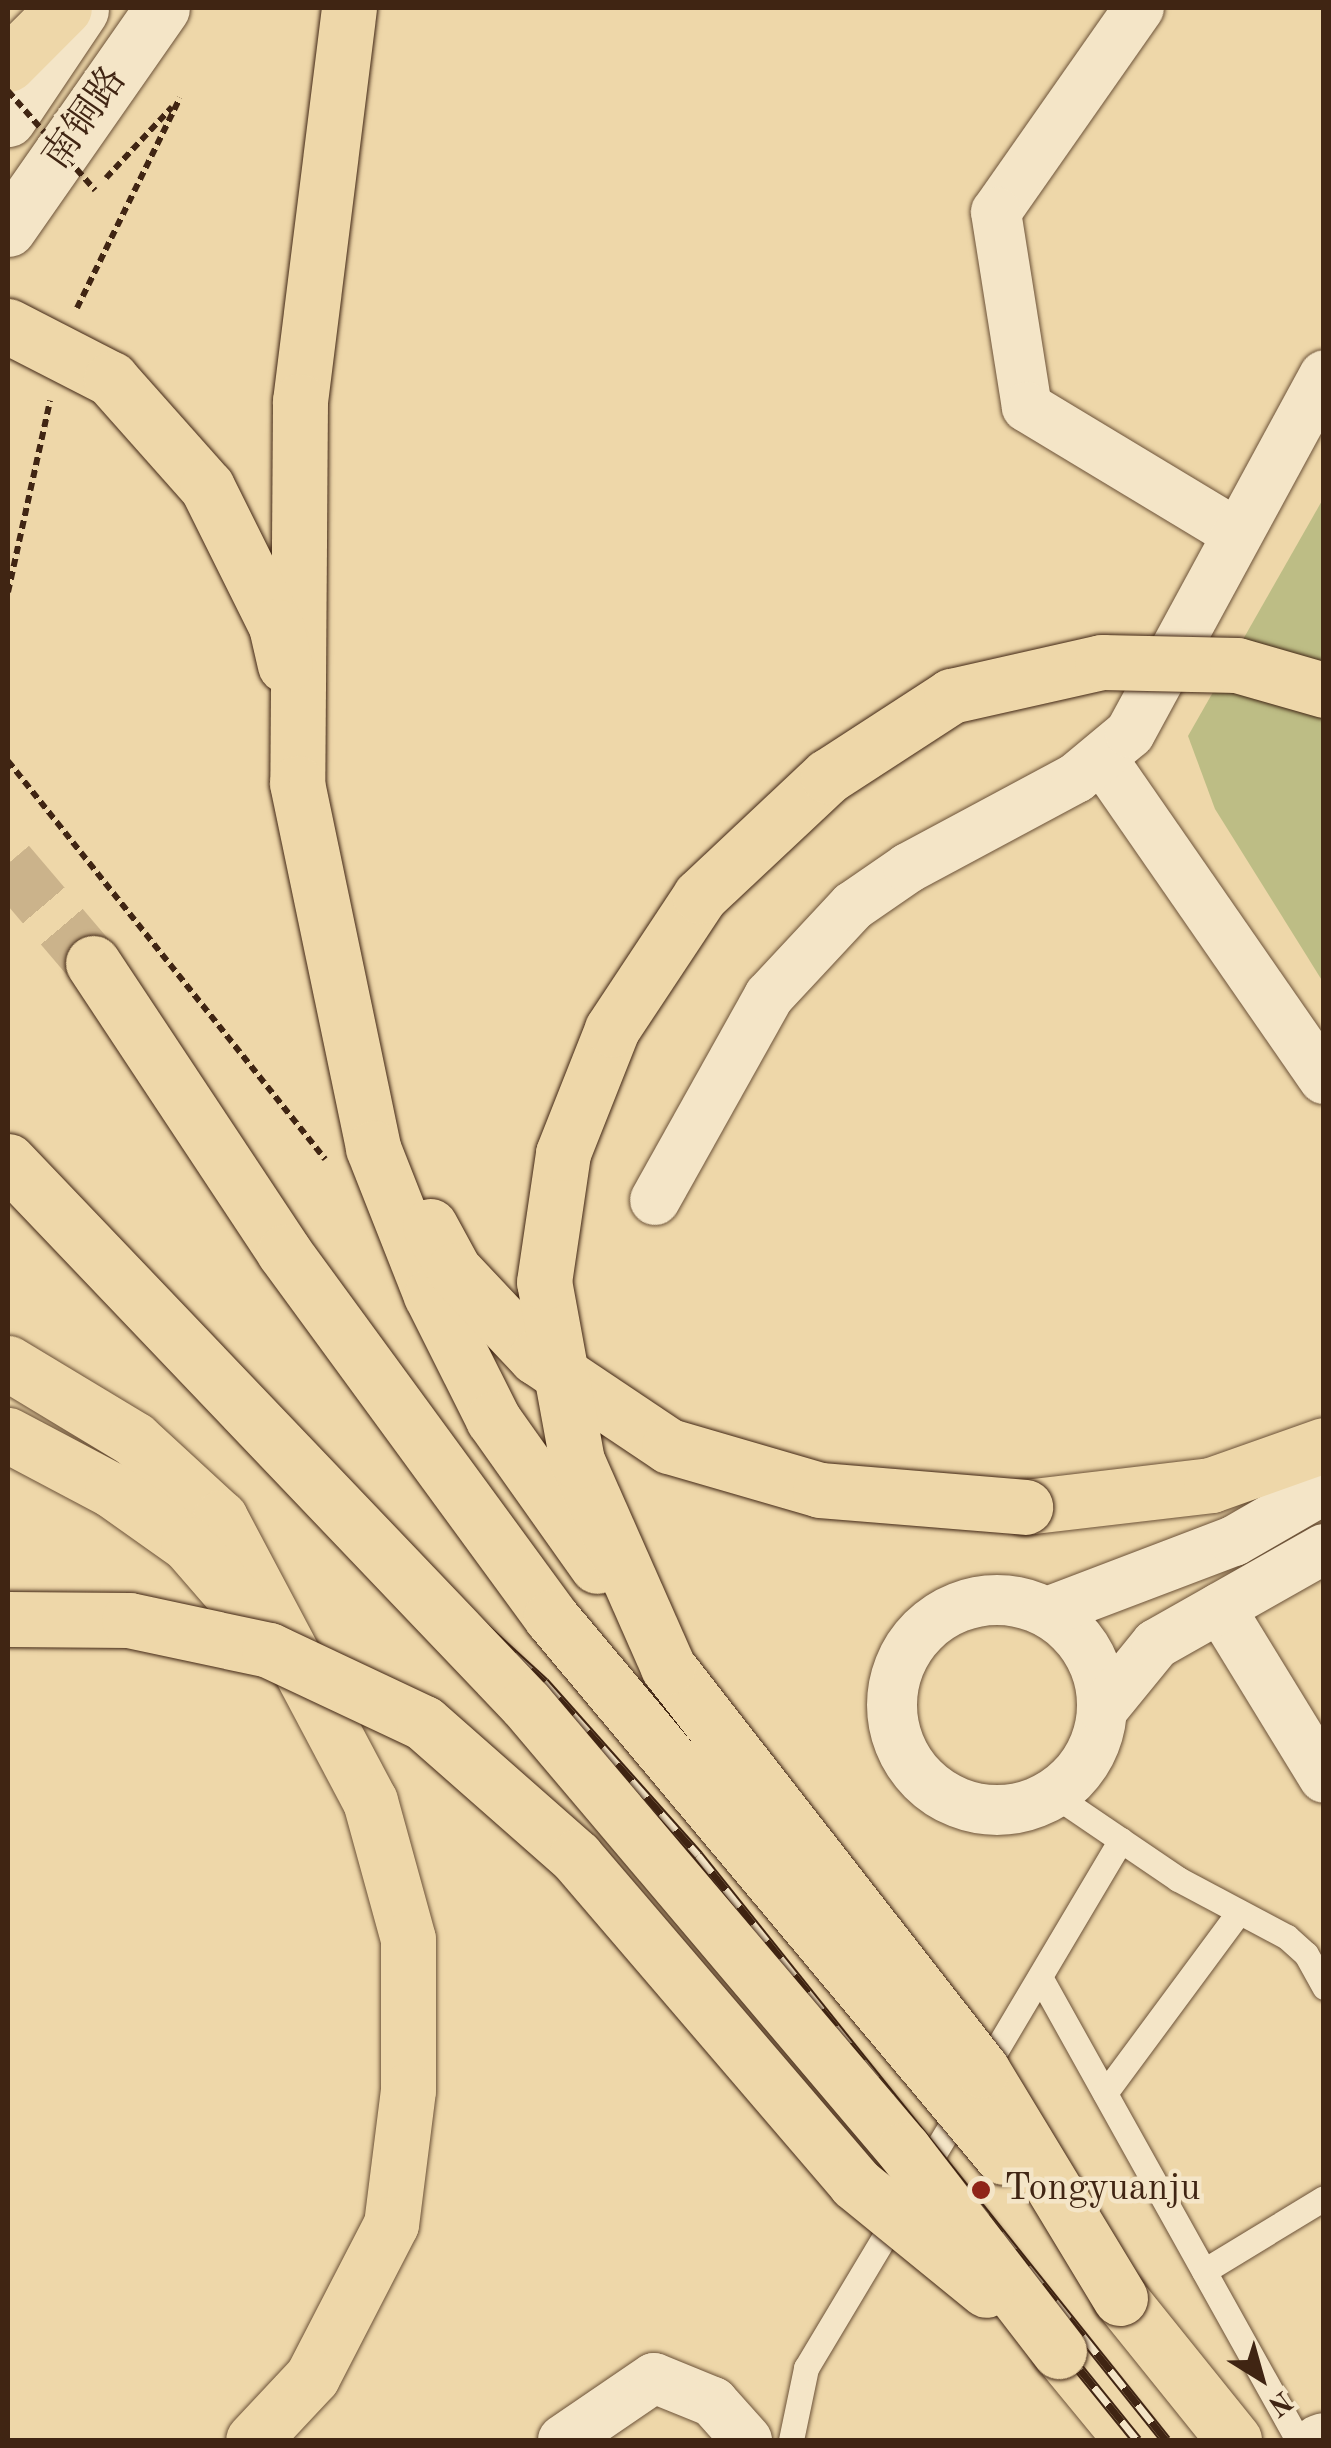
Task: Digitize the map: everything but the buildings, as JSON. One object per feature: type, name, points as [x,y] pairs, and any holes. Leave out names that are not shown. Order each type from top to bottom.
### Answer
[{"type":"main road","points":[[8,64],[64,8]]},
{"type":"main road","name":"南铜路","points":[[8,119],[83,8]]},
{"type":"main road","name":"南铜路","points":[[8,228],[162,8]]},
{"type":"main road","points":[[349,8],[300,401],[297,783],[373,1148],[432,1296],[493,1419],[668,1667],[982,2070],[1120,2298]]},
{"type":"main road","points":[[8,326],[111,379],[208,487],[276,626],[309,765],[366,1114],[454,1270],[536,1357],[669,1446],[820,1490],[1025,1506],[1211,1486],[1324,1446]]},
{"type":"main road","points":[[668,1667],[577,1461],[544,1282],[563,1154],[612,1030],[700,896],[828,776],[951,696],[1102,662],[1237,665],[1324,690]]},
{"type":"main road","points":[[93,963],[284,1252],[551,1617],[1234,2440]]},
{"type":"main road","points":[[8,1161],[526,1704],[904,2150],[1132,2440]]},
{"type":"main road","points":[[8,1363],[134,1439],[220,1518],[296,1669],[370,1800],[403,1922],[408,2090],[390,2224],[312,2377],[253,2440]]},
{"type":"main road","points":[[8,1435],[112,1490],[188,1544],[296,1669]]},
{"type":"main road","points":[[8,1619],[128,1620],[269,1650],[424,1723],[576,1857],[855,2184],[1059,2350]]},
{"type":"street","points":[[1139,8],[996,212],[1026,407],[1234,532]]},
{"type":"street","points":[[655,1200],[769,996],[841,918],[908,868],[1103,760],[1130,733],[1234,532],[1324,375]]},
{"type":"street","points":[[1103,760],[1324,1079]]},
{"type":"street","points":[[1047,1612],[1234,1542],[1324,1489]]},
{"type":"street","points":[[1103,1709],[1093,1660],[1080,1638],[1047,1612],[990,1599],[942,1616],[906,1652],[892,1700],[902,1750],[933,1789],[956,1802],[1005,1810],[1053,1794],[1088,1758],[1103,1709],[1156,1644],[1324,1549]]},
{"type":"street","points":[[1220,1608],[1324,1778]]},
{"type":"street","points":[[562,2440],[654,2378],[713,2402],[747,2440]]},
{"type":"lane","points":[[1053,1794],[1121,1840],[1297,1946],[1324,1988]]},
{"type":"lane","points":[[791,2440],[806,2368],[1121,1840]]},
{"type":"lane","points":[[1105,2094],[1240,1912]]},
{"type":"lane","points":[[1040,1977],[1298,2440]]},
{"type":"lane","points":[[1204,2272],[1324,2198]]},
{"type":"path","points":[[8,91],[95,190]]},
{"type":"path","points":[[82,205],[180,98]]},
{"type":"green space","points":[[1323,499],[1323,982],[1215,809],[1188,736]]},
{"type":"tunnel","points":[[8,863],[93,963]]},
{"type":"railway","points":[[384,1536],[544,1682],[698,1855],[1166,2440]]},
{"type":"railway","points":[[363,1551],[536,1709],[679,1874],[1137,2440]]},
{"type":"place","name":"Tongyuanju","points":[[981,2190]]}]
